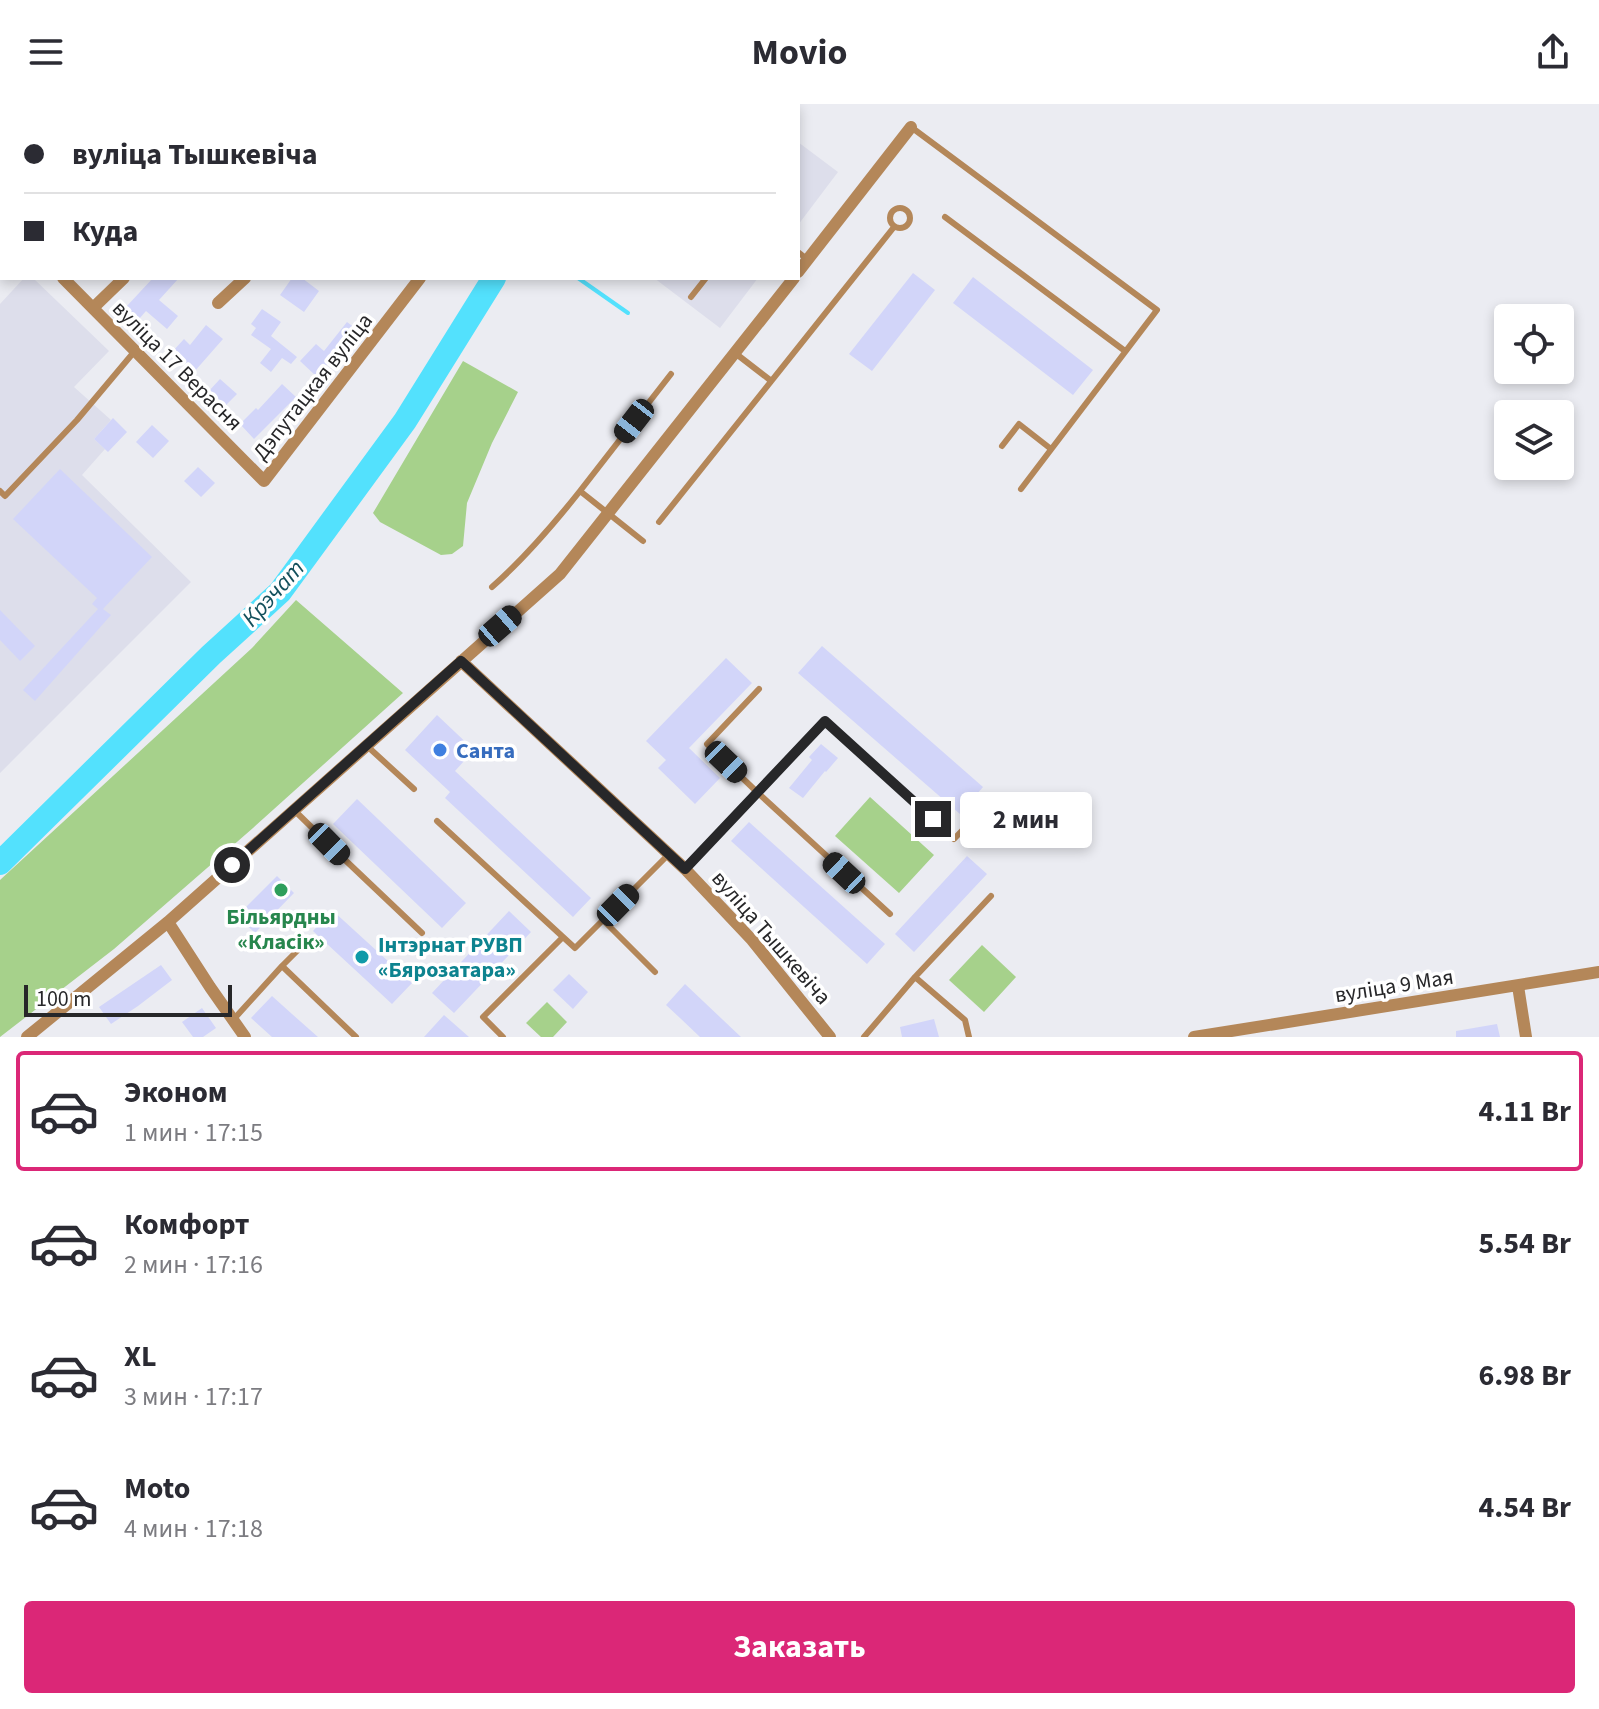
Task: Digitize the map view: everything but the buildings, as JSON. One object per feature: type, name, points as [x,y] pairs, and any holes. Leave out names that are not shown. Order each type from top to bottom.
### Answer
[{"type":"street","points":[[803,256],[911,127]]},
{"type":"street","name":"вуліца 17 Верасня","points":[[65,280],[264,481]]},
{"type":"street","points":[[93,308],[122,280]]},
{"type":"street","points":[[218,303],[243,280]]},
{"type":"street","name":"Дэпутацкая вуліца","points":[[264,481],[418,280]]},
{"type":"street","points":[[34,1035],[168,922],[560,574],[792,280]]},
{"type":"street","name":"вуліца Тышкевіча","points":[[461,661],[685,869],[752,940],[830,1037]]},
{"type":"street","points":[[168,922],[245,1037]]},
{"type":"street","name":"вуліца 9 Мая","points":[[1194,1037],[1599,972]]},
{"type":"street","points":[[1518,986],[1526,1037]]},
{"type":"lane","points":[[911,127],[1157,310],[1021,489]]},
{"type":"lane","points":[[945,217],[1125,351]]},
{"type":"lane","points":[[659,522],[894,227]]},
{"type":"lane","points":[[691,297],[704,280]]},
{"type":"lane","points":[[0,491],[5,496],[77,420],[135,350]]},
{"type":"lane","points":[[735,353],[770,380]]},
{"type":"lane","points":[[492,587],[548,531],[671,374]]},
{"type":"lane","points":[[1002,446],[1019,424],[1051,449]]},
{"type":"lane","points":[[580,491],[643,541]]},
{"type":"lane","points":[[759,689],[707,744],[890,914]]},
{"type":"lane","points":[[685,869],[825,721],[954,839],[977,815]]},
{"type":"lane","points":[[367,746],[414,789]]},
{"type":"lane","points":[[294,810],[422,933]]},
{"type":"lane","points":[[437,821],[575,948],[669,854]]},
{"type":"lane","points":[[864,1037],[991,896]]},
{"type":"lane","points":[[603,920],[655,972]]},
{"type":"lane","points":[[503,1037],[483,1017],[563,937]]},
{"type":"lane","points":[[233,1020],[307,941]]},
{"type":"lane","points":[[282,966],[356,1037]]},
{"type":"lane","points":[[915,977],[965,1020],[969,1037]]},
{"type":"shaded area","points":[[800,144],[838,172],[800,222]]},
{"type":"shaded area","points":[[22,280],[35,280],[109,351],[74,387],[111,420],[94,439],[105,449],[82,475],[191,582],[0,773],[0,304]]},
{"type":"shaded area","points":[[657,280],[756,280],[720,328]]},
{"type":"green space","points":[[463,361],[518,392],[467,503],[463,546],[452,554],[441,555],[380,522],[373,513]]},
{"type":"green space","points":[[296,600],[403,693],[114,949],[0,1037],[0,880],[252,648]]},
{"type":"green space","points":[[870,797],[934,855],[899,893],[835,836]]},
{"type":"green space","points":[[982,945],[1016,977],[984,1012],[949,980]]},
{"type":"green space","points":[[547,1002],[567,1022],[553,1037],[541,1037],[526,1023]]},
{"type":"waterway","name":"Крэчат","points":[[0,863],[211,655],[280,592],[405,421],[493,280]]},
{"type":"waterway","points":[[581,280],[628,313]]},
{"type":"place","name":"Санта","points":[[440,750]]},
{"type":"place","name":"Більярдны «Класік»","points":[[281,890]]},
{"type":"place","name":"Інтэрнат РУВП «Бярозатара»","points":[[362,957]]},
{"type":"route","points":[[232,865],[461,661],[685,869],[825,721],[933,819]]}]
